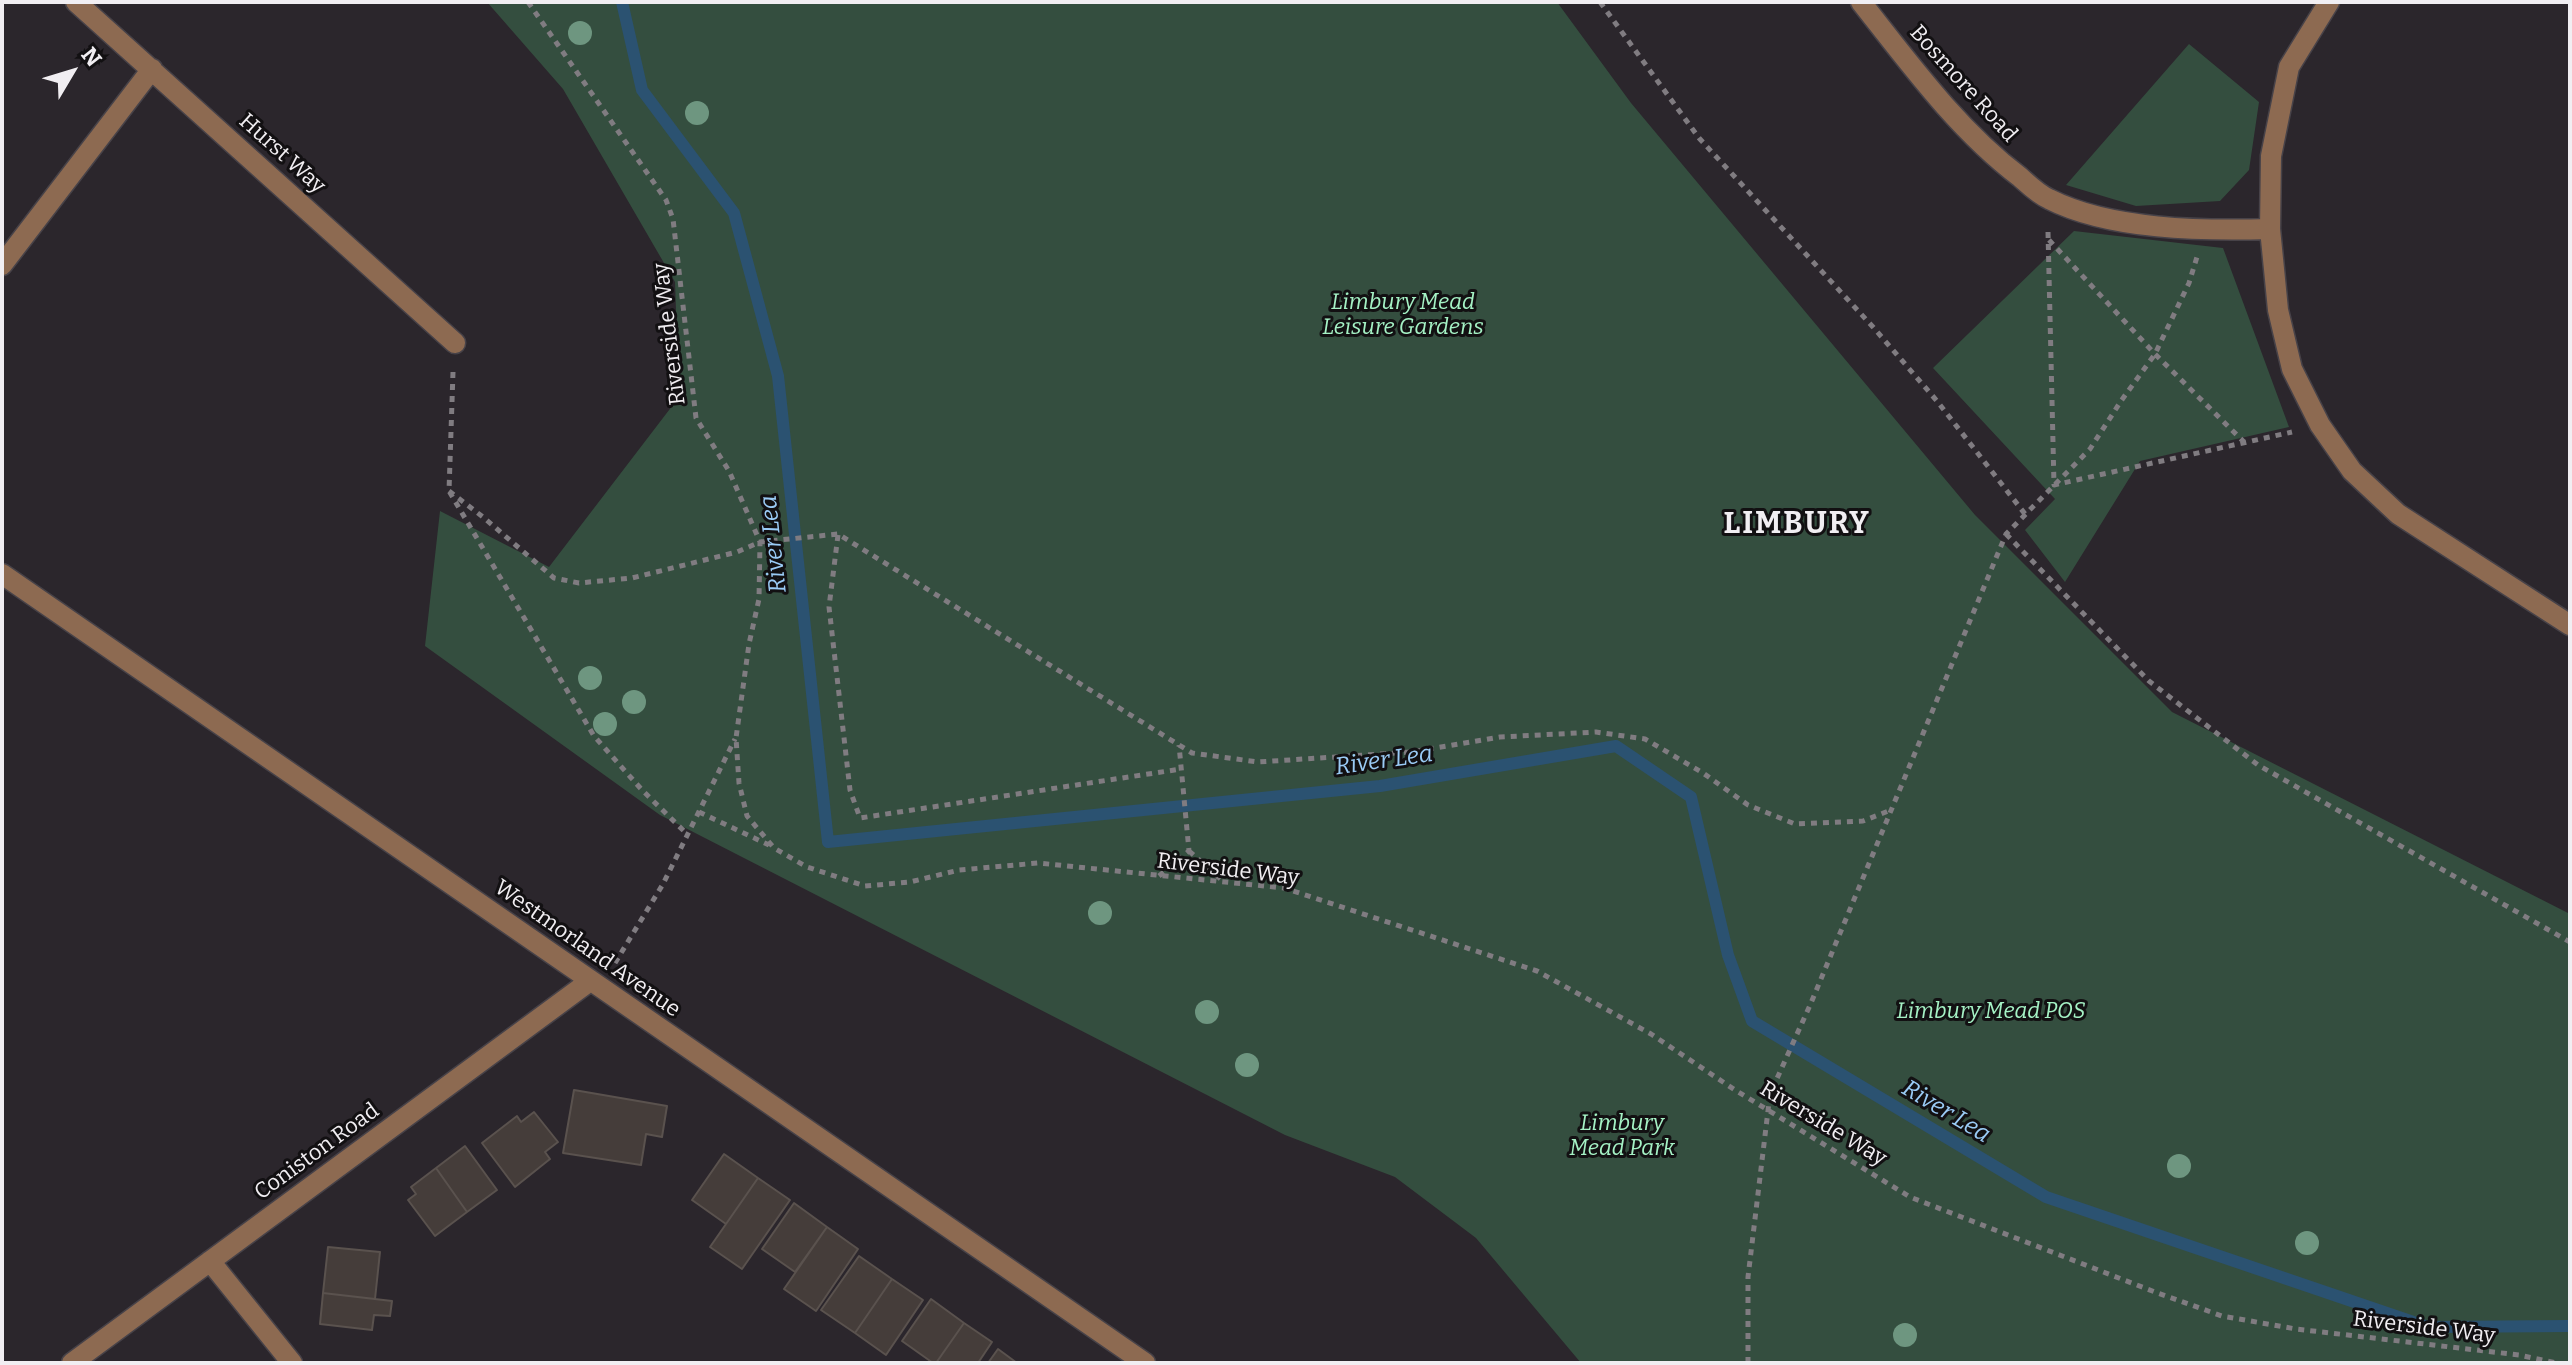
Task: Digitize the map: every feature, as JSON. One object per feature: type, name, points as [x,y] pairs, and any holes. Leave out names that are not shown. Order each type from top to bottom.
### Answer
[{"type":"street","name":"Hurst Way","points":[[76,2],[455,343]]},
{"type":"street","name":"Bosmore Road","points":[[1861,2],[1926,85],[1991,156],[2048,199],[2105,217],[2201,231],[2270,229]]},
{"type":"street","points":[[2329,2],[2289,67],[2271,156],[2270,229],[2278,310],[2292,369],[2320,425],[2352,471],[2398,514],[2570,625]]},
{"type":"street","points":[[2,265],[152,69]]},
{"type":"street","name":"Westmorland Avenue","points":[[2,574],[1145,1363]]},
{"type":"street","name":"Coniston Road","points":[[72,1363],[594,984]]},
{"type":"street","points":[[210,1261],[292,1363]]},
{"type":"path","name":"Riverside Way","points":[[528,2],[666,200],[673,219],[696,418],[729,471],[760,542],[759,599],[749,644],[736,738],[739,783],[747,816],[774,848],[807,867],[865,886],[910,882],[959,870],[1038,863],[1284,888],[1537,971],[1651,1034],[1910,1197],[2222,1316],[2296,1329],[2519,1355],[2556,1363]]},
{"type":"path","points":[[1600,2],[1699,138],[1937,401],[2025,514]]},
{"type":"path","points":[[2048,199],[2054,485]]},
{"type":"path","points":[[1748,1363],[1748,1277],[1770,1094],[1811,1003],[2006,534],[2090,449],[2155,354],[2189,283],[2201,245],[2201,231]]},
{"type":"path","points":[[2048,239],[2155,354],[2244,442]]},
{"type":"path","points":[[455,343],[449,491],[594,736],[688,835]]},
{"type":"path","points":[[2054,485],[2320,425]]},
{"type":"path","points":[[449,491],[554,578],[579,583],[646,575],[737,552],[760,542],[838,534],[1192,753],[1258,762],[1411,752],[1500,737],[1596,732],[1645,739],[1703,773],[1748,805],[1795,824],[1863,821],[1891,810]]},
{"type":"path","points":[[838,534],[829,607],[850,790],[860,818],[1181,769]]},
{"type":"path","points":[[2006,534],[2149,681],[2258,765],[2570,942]]},
{"type":"path","points":[[594,984],[632,938],[736,738]]},
{"type":"path","points":[[1179,744],[1189,851],[1224,883]]},
{"type":"path","points":[[699,812],[774,848]]},
{"type":"path","points":[[1159,876],[1189,851]]},
{"type":"green space","name":"Limbury Mead POS","points":[[487,2],[1557,2],[1631,103],[1975,515],[2172,712],[2570,914],[2570,1363],[1581,1363],[1476,1238],[1395,1177],[1285,1135],[660,815],[425,646],[440,511],[549,567],[679,397],[675,282],[563,89]]},
{"type":"green space","points":[[2189,44],[2259,102],[2249,170],[2220,201],[2136,206],[2066,185]]},
{"type":"green space","points":[[2074,231],[2223,248],[2289,427],[2140,461],[2065,582],[2025,530],[2055,499],[1933,368]]},
{"type":"building","points":[[574,1090],[667,1106],[662,1137],[646,1134],[641,1165],[563,1153]]},
{"type":"building","points":[[534,1112],[558,1142],[545,1152],[550,1159],[515,1187],[482,1143],[517,1116],[521,1122]]},
{"type":"building","points":[[465,1146],[497,1190],[467,1212],[436,1168]]},
{"type":"building","points":[[724,1154],[758,1178],[726,1224],[692,1200]]},
{"type":"building","points":[[436,1168],[467,1212],[435,1236],[408,1200],[416,1194],[411,1187]]},
{"type":"building","points":[[758,1178],[790,1200],[742,1269],[710,1247]]},
{"type":"building","points":[[794,1203],[827,1227],[795,1272],[762,1249]]},
{"type":"building","points":[[827,1227],[858,1249],[816,1311],[784,1289]]},
{"type":"building","points":[[328,1247],[380,1252],[375,1299],[323,1293]]},
{"type":"building","points":[[859,1256],[892,1279],[855,1333],[821,1310]]},
{"type":"building","points":[[892,1279],[923,1300],[886,1355],[855,1333]]},
{"type":"building","points":[[323,1293],[392,1301],[390,1316],[374,1315],[372,1330],[320,1324]]},
{"type":"building","points":[[931,1299],[964,1323],[936,1363],[902,1341]]},
{"type":"building","points":[[964,1323],[992,1342],[978,1363],[936,1363]]},
{"type":"building","points":[[998,1349],[1017,1363],[988,1363]]},
{"type":"waterway","name":"River Lea","points":[[622,2],[642,90],[734,213],[778,376],[828,842],[1380,786],[1616,746],[1691,797],[1728,955],[1752,1021],[2046,1197],[2428,1327],[2570,1326]]},
{"type":"district","name":"LIMBURY","points":[[1797,525]]},
{"type":"park label","name":"Limbury Mead Leisure Gardens","points":[[1403,316]]},
{"type":"park label","name":"Limbury Mead Park","points":[[1622,1136]]}]
